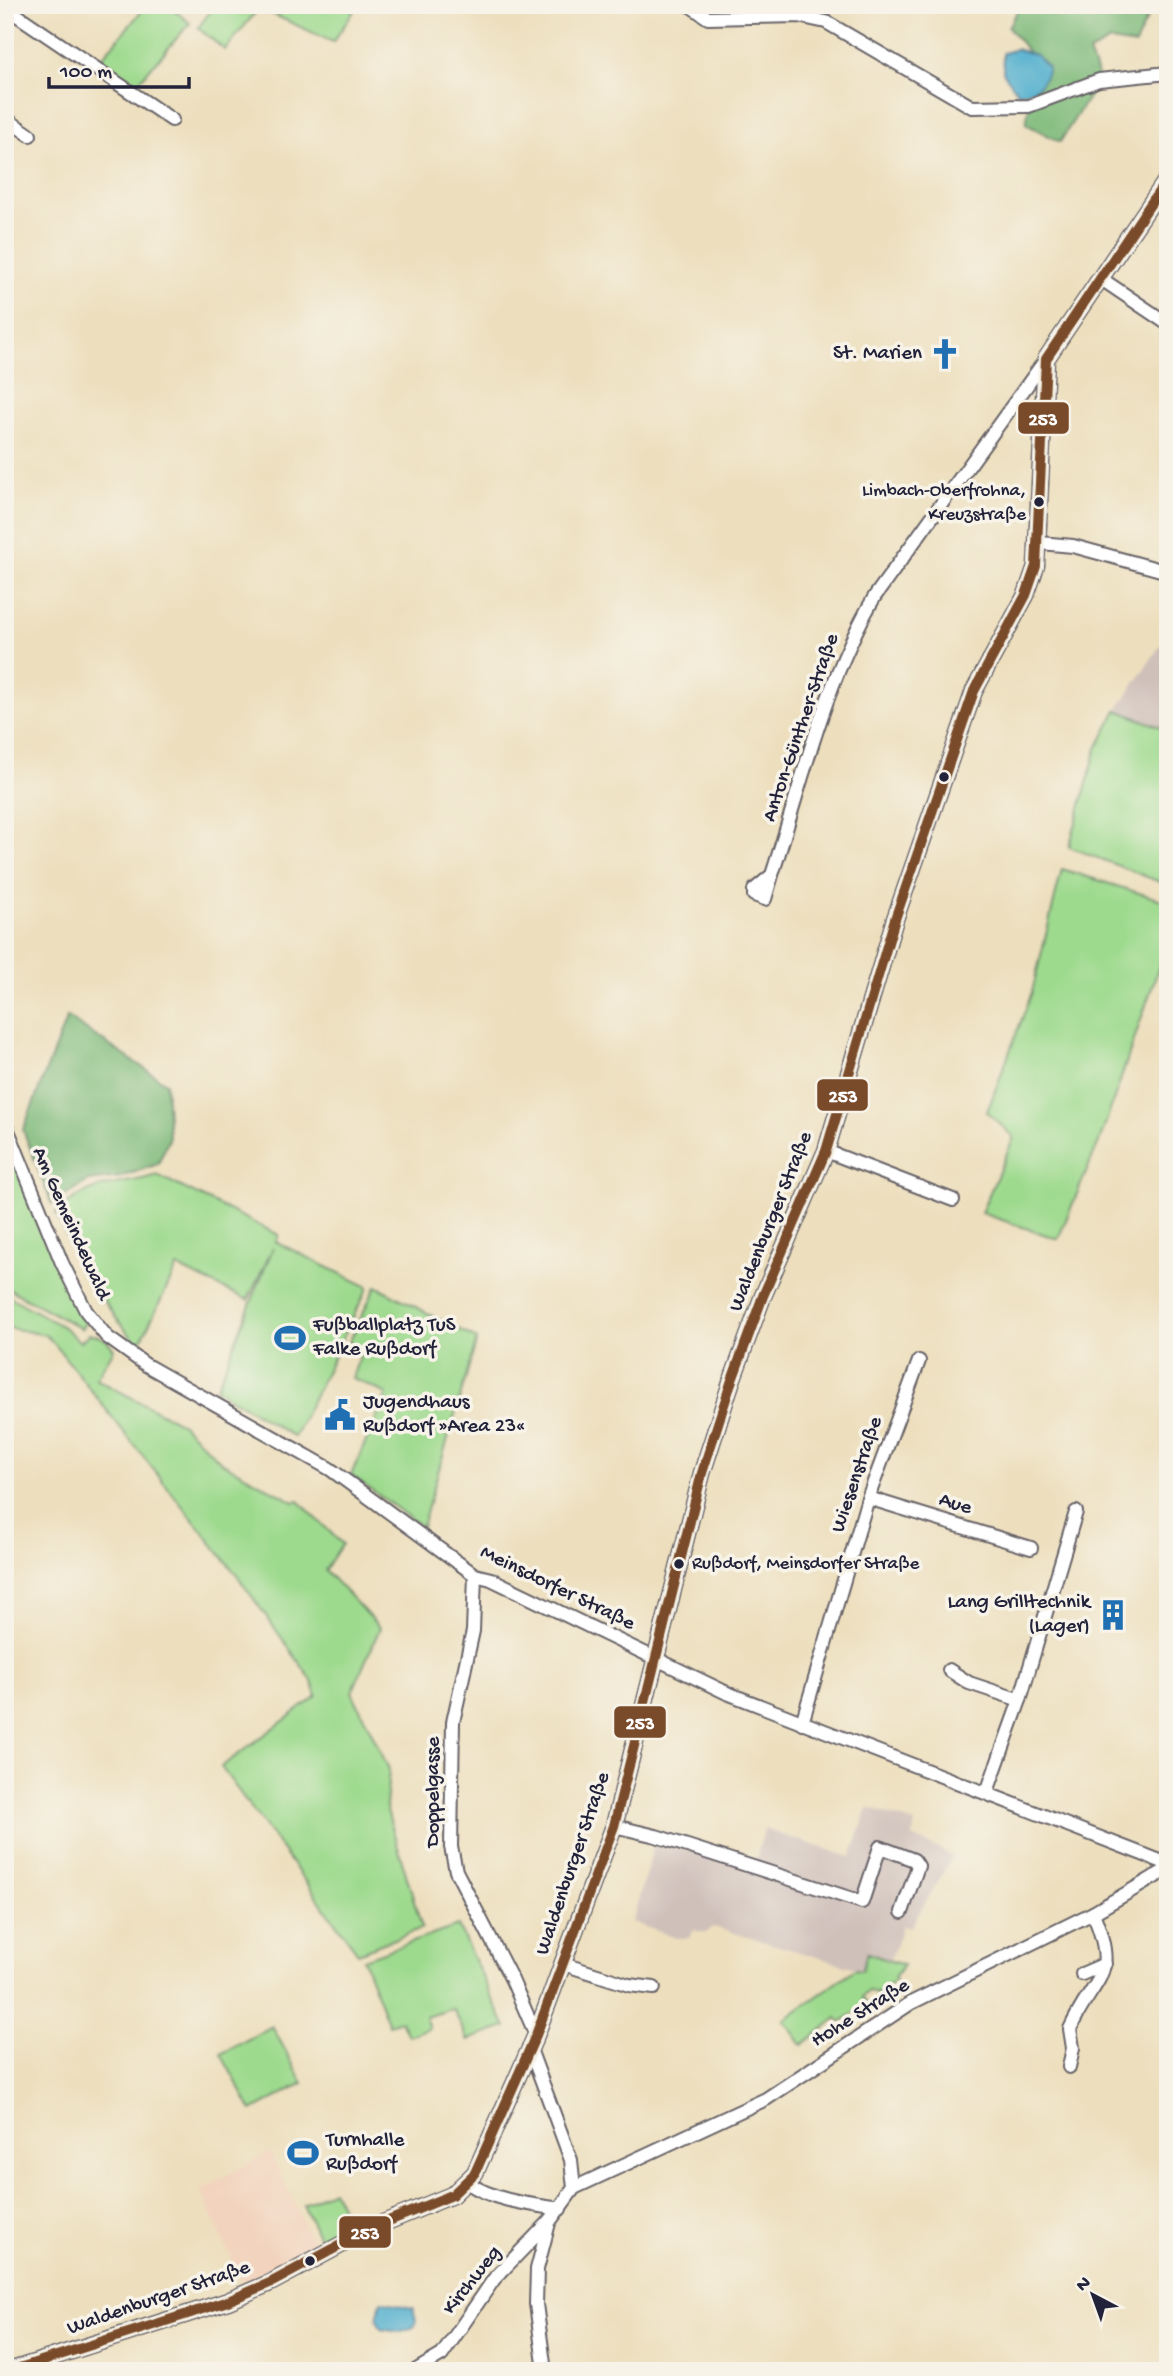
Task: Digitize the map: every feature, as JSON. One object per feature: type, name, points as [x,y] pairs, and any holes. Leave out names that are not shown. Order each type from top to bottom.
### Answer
[{"type":"main road","points":[[1046,359],[1168,178]]},
{"type":"main road","name":"Waldenburger Straße","points":[[9,2371],[228,2301],[272,2282],[363,2232],[452,2195],[468,2183],[533,2042],[614,1826],[702,1474],[731,1383],[763,1296],[826,1151],[895,919],[974,691],[1026,595],[1036,566],[1040,543],[1046,359]]},
{"type":"street","points":[[689,5],[708,18],[798,16],[827,22],[972,107],[1029,106],[1099,80],[1168,72]]},
{"type":"street","points":[[5,7],[172,120]]},
{"type":"street","points":[[5,118],[30,135]]},
{"type":"street","points":[[1100,278],[1168,324]]},
{"type":"street","name":"Anton-Günther-Straße","points":[[772,875],[831,689],[859,625],[875,596],[1046,359]]},
{"type":"street","points":[[1040,543],[1073,546],[1168,572]]},
{"type":"street","name":"Am Gemeindewald","points":[[5,1123],[62,1263],[86,1311],[107,1337]]},
{"type":"street","points":[[826,1151],[953,1200]]},
{"type":"street","name":"Meinsdorfer Straße","points":[[107,1337],[146,1365],[330,1469],[475,1575],[491,1579],[727,1693],[987,1792],[1168,1867]]},
{"type":"street","name":"Wiesenstraße","points":[[802,1723],[869,1498],[919,1361]]},
{"type":"street","name":"Aue","points":[[869,1498],[1031,1548]]},
{"type":"street","points":[[987,1792],[1020,1700],[1076,1512]]},
{"type":"street","name":"Doppelgasse","points":[[475,1575],[473,1631],[453,1721],[451,1847],[456,1871],[512,1980],[533,2042]]},
{"type":"street","points":[[949,1670],[969,1683],[1020,1700]]},
{"type":"street","points":[[614,1826],[656,1836],[862,1902],[880,1847],[914,1860],[918,1866],[902,1912]]},
{"type":"street","name":"Hohe Straße","points":[[574,2188],[766,2099],[911,2003],[1093,1913],[1168,1867]]},
{"type":"street","points":[[1069,2067],[1073,2048],[1070,2029],[1099,1980],[1107,1957],[1104,1940],[1093,1913]]},
{"type":"street","points":[[564,1964],[629,1985],[654,1988]]},
{"type":"street","points":[[1082,1974],[1105,1964]]},
{"type":"street","points":[[533,2042],[571,2160],[574,2188]]},
{"type":"street","points":[[468,2183],[481,2191],[513,2201],[560,2209]]},
{"type":"street","name":"Kirchweg","points":[[415,2371],[442,2355],[494,2279],[550,2221],[574,2188]]},
{"type":"street","points":[[549,2370],[536,2304],[537,2269],[550,2221]]},
{"type":"shaded area","points":[[1168,634],[1168,730],[1117,710]]},
{"type":"shaded area","points":[[868,1808],[915,1823],[913,1837],[953,1856],[911,1927],[903,1925],[890,1960],[867,1953],[862,1970],[713,1927],[706,1933],[694,1930],[689,1938],[676,1938],[632,1922],[658,1831],[756,1859],[764,1829],[851,1857]]},
{"type":"shaded area","points":[[270,2152],[316,2249],[243,2285],[200,2189]]},
{"type":"green space","points":[[147,5],[168,5],[190,23],[135,86],[99,61]]},
{"type":"green space","points":[[215,5],[358,5],[333,42],[259,8],[225,50],[198,28]]},
{"type":"green space","points":[[1021,5],[1153,5],[1135,45],[1110,41],[1089,52],[1099,80],[1060,142],[1026,124],[1029,106],[1043,70],[1008,27]]},
{"type":"green space","points":[[1117,710],[1168,730],[1168,885],[1069,847],[1097,748]]},
{"type":"green space","points":[[1062,869],[1168,902],[1168,940],[1101,1137],[1058,1239],[981,1213],[1014,1137],[987,1112],[1032,992]]},
{"type":"green space","points":[[67,1017],[166,1083],[169,1139],[158,1164],[121,1177],[88,1181],[52,1204],[23,1130]]},
{"type":"green space","points":[[5,1141],[34,1211],[86,1319],[82,1329],[5,1287]]},
{"type":"green space","points":[[157,1175],[279,1235],[276,1242],[368,1287],[294,1437],[216,1389],[273,1248],[248,1300],[177,1267],[139,1345],[102,1299],[73,1249],[56,1213],[92,1190]]},
{"type":"green space","points":[[376,1286],[477,1339],[422,1527],[351,1475],[387,1394],[352,1378],[362,1350],[349,1342]]},
{"type":"green space","points":[[5,1294],[65,1328],[80,1342],[89,1334],[103,1338],[114,1349],[96,1379],[182,1424],[221,1462],[294,1502],[299,1501],[342,1544],[325,1570],[380,1628],[352,1692],[389,1769],[386,1807],[422,1928],[358,1953],[221,1767],[317,1696],[311,1679],[236,1574],[52,1341],[45,1335],[5,1327]]},
{"type":"green space","points":[[458,1926],[506,2027],[468,2040],[453,2009],[425,2017],[429,2028],[408,2036],[401,2021],[389,2025],[363,1959]]},
{"type":"green space","points":[[867,1953],[903,1965],[894,1977],[895,1980],[877,1994],[869,1991],[862,1997],[868,2004],[841,2022],[837,2018],[802,2045],[784,2020],[855,1969],[862,1970]]},
{"type":"green space","points":[[272,2026],[303,2083],[252,2111],[221,2054]]},
{"type":"green space","points":[[333,2190],[349,2223],[319,2238],[303,2205]]},
{"type":"water","points":[[1016,49],[1036,55],[1048,67],[1038,86],[1024,93],[1018,93],[1003,72],[1003,53]]},
{"type":"water","points":[[381,2301],[413,2308],[416,2321],[414,2327],[399,2332],[381,2329],[377,2320]]},
{"type":"transit line","name":"253","points":[[10,2371],[228,2301],[272,2282],[374,2227],[452,2195],[475,2173],[536,2035],[614,1826],[702,1473],[731,1383],[763,1296],[826,1151],[895,919],[974,691],[1026,595],[1036,566],[1046,359],[1168,178]]},
{"type":"place","name":"St. Marien","points":[[945,354]]},
{"type":"place","name":"Limbach-Oberfrohna, Kreuzstraße","points":[[1039,502]]},
{"type":"place","name":"Fußballplatz TuS Falke Rußdorf","points":[[290,1338]]},
{"type":"place","name":"Jugendhaus Rußdorf »Area 23«","points":[[340,1415]]},
{"type":"place","name":"Rußdorf, Meinsdorfer Straße","points":[[679,1564]]},
{"type":"place","name":"Lang Grilltechnik (Lager)","points":[[1113,1615]]},
{"type":"place","name":"Turnhalle Rußdorf","points":[[303,2153]]}]
